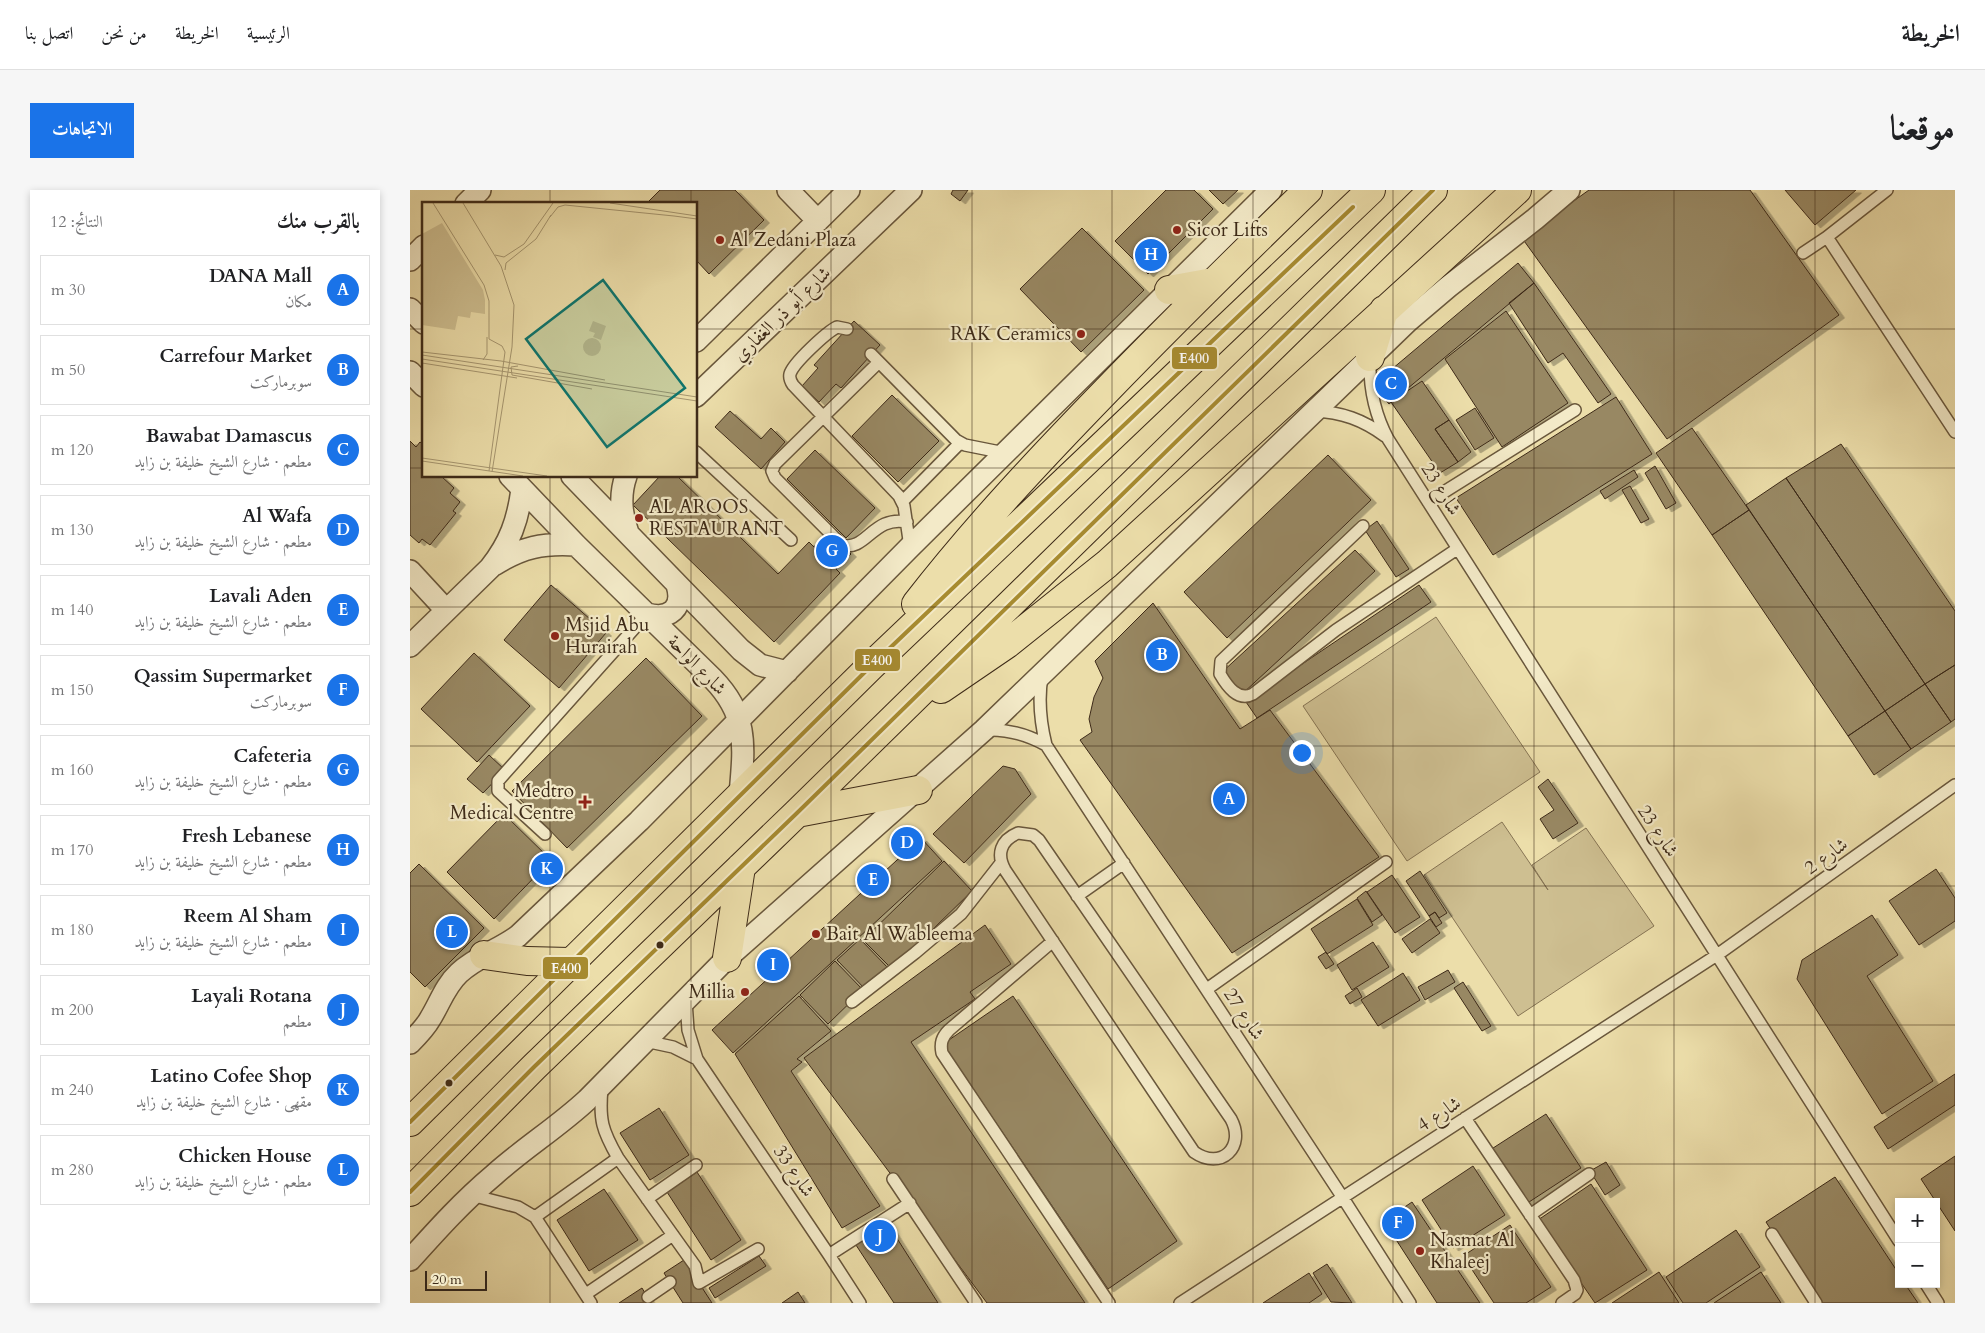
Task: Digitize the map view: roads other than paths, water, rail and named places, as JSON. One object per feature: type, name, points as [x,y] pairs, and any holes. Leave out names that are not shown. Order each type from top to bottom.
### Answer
[{"type":"main road","points":[[871,666],[923,595],[1026,474],[1213,282],[1308,190]]},
{"type":"main road","points":[[410,1122],[871,666],[1371,190]]},
{"type":"main road","points":[[410,1192],[534,1067],[797,814],[1433,190]]},
{"type":"main road","points":[[898,714],[954,681],[1007,644],[1057,605],[1154,522],[1517,190]]},
{"type":"main road","points":[[1169,290],[1213,282]]},
{"type":"main road","points":[[1370,357],[1384,310]]},
{"type":"main road","points":[[797,814],[918,790]]},
{"type":"main road","points":[[727,958],[741,867]]},
{"type":"main road","points":[[484,955],[527,961],[570,962]]},
{"type":"street","points":[[788,190],[818,221]]},
{"type":"street","points":[[698,339],[849,190]]},
{"type":"street","name":"شارع أبو ذر الغفاري","points":[[698,394],[910,190]]},
{"type":"street","points":[[410,1043],[429,1021],[448,986],[458,974],[484,955],[508,944],[639,821],[910,547],[1271,190]]},
{"type":"street","points":[[410,1260],[470,1195],[566,1119],[727,958],[984,730],[1370,357],[1448,287],[1569,190]]},
{"type":"street","points":[[410,260],[422,248]]},
{"type":"street","points":[[410,309],[422,322]]},
{"type":"street","points":[[410,372],[422,384]]},
{"type":"street","points":[[574,478],[750,658],[760,665],[787,672]]},
{"type":"street","points":[[626,478],[621,502],[623,520],[629,536]]},
{"type":"street","points":[[490,568],[510,539],[516,523],[516,483]]},
{"type":"street","name":"شارع الواحة","points":[[516,483],[576,545],[722,688],[740,720],[744,737],[740,795]]},
{"type":"street","points":[[410,646],[490,568],[509,555],[530,547],[552,544],[576,545]]},
{"type":"street","points":[[410,571],[446,610]]},
{"type":"street","points":[[647,614],[657,617],[666,616],[674,611],[679,603],[680,594],[677,585]]},
{"type":"lane","points":[[1803,253],[1827,237],[1887,190]]},
{"type":"lane","points":[[1827,237],[1955,432]]},
{"type":"lane","points":[[847,329],[837,327],[829,331],[796,365],[790,374],[793,385],[903,501],[910,547]]},
{"type":"lane","name":"شارع 23","points":[[1370,357],[1370,385],[1373,400],[1376,413],[1388,439],[1895,1236]]},
{"type":"lane","points":[[906,522],[892,521],[884,523],[855,546],[842,545],[773,475],[775,464],[823,417],[875,358],[960,442],[1005,453]]},
{"type":"lane","points":[[1428,502],[1575,410]]},
{"type":"lane","name":"شارع 23","points":[[1314,411],[1346,415],[1361,421],[1388,439]]},
{"type":"lane","points":[[903,501],[960,442]]},
{"type":"lane","points":[[698,454],[792,540]]},
{"type":"lane","points":[[1363,526],[1221,661],[1220,674],[1236,694],[1247,697],[1254,694],[1336,630],[1457,549]]},
{"type":"lane","points":[[545,834],[498,791],[498,782],[647,614]]},
{"type":"lane","name":"شارع 27","points":[[1043,673],[1039,702],[1042,731],[1046,745],[1207,989],[1410,1303]]},
{"type":"lane","points":[[984,730],[1016,732],[1046,745]]},
{"type":"lane","name":"شارع 2","points":[[1717,955],[1955,784]]},
{"type":"lane","points":[[1018,833],[1033,835],[1039,840],[1077,896],[1231,1119],[1236,1135],[1231,1150],[1225,1156],[1209,1160],[1194,1152],[1001,863],[1000,856],[1005,841],[1018,833]]},
{"type":"lane","points":[[1207,989],[1386,862]]},
{"type":"lane","points":[[852,1002],[961,914],[1001,863]]},
{"type":"lane","points":[[1077,896],[1124,863]]},
{"type":"lane","points":[[1053,940],[944,1035],[941,1047],[942,1054],[1109,1303]]},
{"type":"lane","name":"شارع 4","points":[[1180,1303],[1717,955]]},
{"type":"lane","name":"شارع 33","points":[[686,1000],[688,1030],[697,1059],[830,1255],[860,1303]]},
{"type":"lane","name":"شارع 33","points":[[645,1041],[673,1047],[697,1059]]},
{"type":"lane","points":[[602,1084],[600,1118],[605,1135],[618,1158],[672,1235],[699,1283],[758,1249]]},
{"type":"lane","points":[[1465,1118],[1577,1285],[1575,1294],[1562,1303]]},
{"type":"lane","points":[[535,1217],[618,1158]]},
{"type":"lane","points":[[647,1199],[696,1166]]},
{"type":"lane","points":[[1530,1215],[1590,1174]]},
{"type":"lane","points":[[893,1179],[976,1303]]},
{"type":"lane","points":[[470,1195],[518,1207],[535,1217],[588,1299],[672,1235]]},
{"type":"lane","points":[[830,1255],[910,1203]]},
{"type":"lane","points":[[1772,1234],[1816,1303]]},
{"type":"lane","points":[[648,1297],[670,1282]]},
{"type":"lane","points":[[1929,1288],[1938,1303]]},
{"type":"place","name":"Sicor Lifts","points":[[1177,230]]},
{"type":"place","name":"Al Zedani Plaza","points":[[720,240]]},
{"type":"place","name":"Fresh Lebanese","points":[[1151,255]]},
{"type":"place","name":"RAK Ceramics","points":[[1081,334]]},
{"type":"place","name":"Bawabat Damascus","points":[[1391,384]]},
{"type":"place","name":"AL AROOS RESTAURANT","points":[[639,518]]},
{"type":"place","name":"Cafeteria","points":[[832,551]]},
{"type":"place","name":"Msjid Abu Hurairah","points":[[555,636]]},
{"type":"place","name":"Carrefour Market","points":[[1162,655]]},
{"type":"place","name":"DANA Mall","points":[[1229,799]]},
{"type":"place","name":"Medtro Medical Centre","points":[[585,802]]},
{"type":"place","name":"Al Wafa","points":[[907,843]]},
{"type":"place","name":"Latino Cofee Shop","points":[[547,869]]},
{"type":"place","name":"Lavali Aden","points":[[873,880]]},
{"type":"place","name":"Chicken House","points":[[452,932]]},
{"type":"place","name":"Bait Al Wableema","points":[[816,934]]},
{"type":"place","name":"Reem Al Sham","points":[[773,965]]},
{"type":"place","name":"Millia","points":[[745,992]]},
{"type":"place","name":"Qassim Supermarket","points":[[1398,1223]]},
{"type":"place","name":"Layali Rotana","points":[[880,1236]]},
{"type":"place","name":"Nasmat Al Khaleej","points":[[1420,1251]]}]
